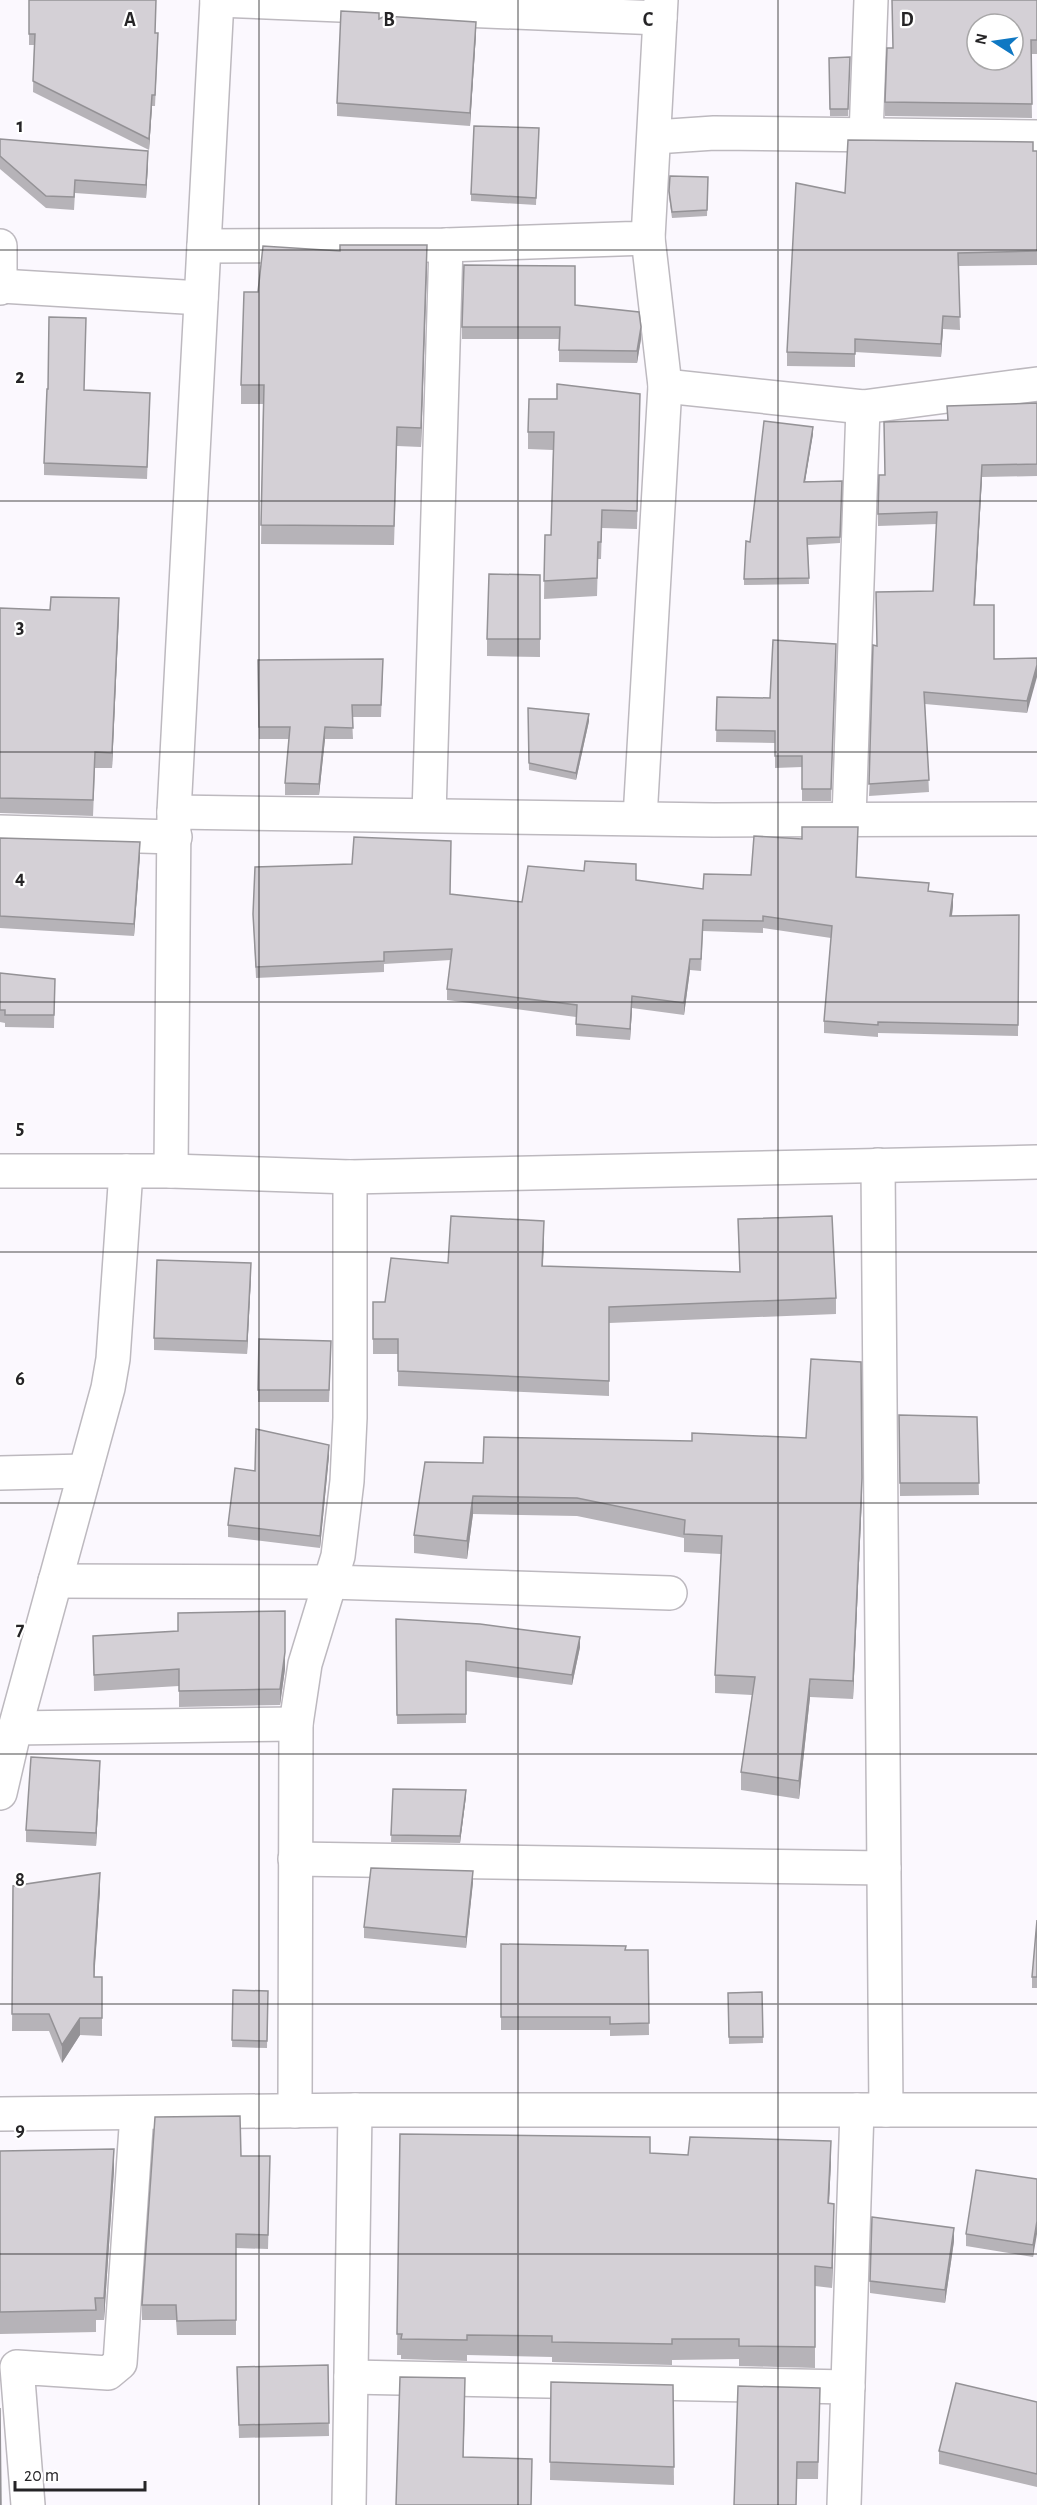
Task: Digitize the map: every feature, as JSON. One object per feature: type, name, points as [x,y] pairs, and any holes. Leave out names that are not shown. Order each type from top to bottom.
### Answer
[{"type":"street","points":[[171,1172],[175,824],[217,0],[661,9],[648,238],[665,386],[640,818]]},
{"type":"street","points":[[866,136],[871,0]]},
{"type":"street","points":[[655,137],[714,134],[1037,137]]},
{"type":"street","points":[[204,246],[446,245],[648,238]]},
{"type":"street","points":[[429,815],[446,245]]},
{"type":"street","points":[[0,246],[0,287],[201,298]]},
{"type":"street","points":[[665,386],[863,407],[1037,384]]},
{"type":"street","points":[[849,819],[863,407]]},
{"type":"street","points":[[0,832],[429,815],[1037,819]]},
{"type":"street","points":[[0,1171],[126,1171],[350,1177],[1037,1162]]},
{"type":"street","points":[[844,2505],[848,2387],[872,2110],[884,1868],[878,1166]]},
{"type":"street","points":[[0,1793],[15,1728],[100,1421],[113,1359],[126,1171]]},
{"type":"street","points":[[295,2111],[296,1724],[305,1665],[338,1556],[347,1481],[350,1418],[350,1177]]},
{"type":"street","points":[[0,1473],[85,1471]]},
{"type":"street","points":[[55,1581],[330,1582],[670,1593]]},
{"type":"street","points":[[15,1728],[296,1724]]},
{"type":"street","points":[[296,1859],[884,1868]]},
{"type":"street","points":[[349,2505],[356,2110]]},
{"type":"street","points":[[0,2114],[356,2110],[1037,2110]]},
{"type":"street","points":[[28,2505],[8,2367],[108,2373],[120,2363],[137,2113]]},
{"type":"street","points":[[351,2377],[848,2387]]},
{"type":"building","points":[[29,0],[156,0],[155,33],[158,33],[155,95],[152,95],[149,139],[33,81],[35,34],[29,34]]},
{"type":"building","points":[[892,0],[1037,0],[1037,40],[1031,40],[1032,104],[885,102],[887,48],[893,48]]},
{"type":"building","points":[[341,11],[379,13],[379,19],[385,16],[476,22],[470,113],[337,103]]},
{"type":"building","points":[[850,57],[848,109],[830,109],[829,58]]},
{"type":"building","points":[[474,126],[539,128],[536,198],[471,194]]},
{"type":"building","points":[[0,139],[148,151],[146,185],[75,180],[74,197],[46,196],[0,156]]},
{"type":"building","points":[[848,140],[1033,142],[1033,151],[1037,151],[1037,251],[958,253],[960,317],[943,316],[941,344],[855,339],[855,354],[787,352],[796,183],[845,193]]},
{"type":"building","points":[[670,176],[708,177],[707,210],[672,212],[669,191]]},
{"type":"building","points":[[340,245],[427,245],[421,428],[397,427],[394,526],[261,525],[264,385],[241,385],[244,292],[258,292],[263,246],[340,251]]},
{"type":"building","points":[[464,265],[575,266],[575,305],[639,312],[641,327],[637,351],[559,350],[560,327],[462,327]]},
{"type":"building","points":[[49,317],[86,318],[84,390],[150,393],[147,467],[44,463]]},
{"type":"building","points":[[557,384],[640,394],[637,511],[602,510],[597,578],[544,581],[545,535],[551,535],[554,432],[528,432],[529,399],[557,399]]},
{"type":"building","points":[[1037,403],[1037,464],[982,465],[974,605],[994,605],[994,659],[1037,658],[1027,701],[924,692],[929,780],[869,784],[873,645],[877,646],[876,592],[933,591],[937,512],[878,514],[879,475],[885,475],[884,422],[948,420],[947,406]]},
{"type":"building","points":[[764,421],[813,427],[804,482],[842,481],[840,537],[807,538],[809,578],[744,579],[746,541],[750,542]]},
{"type":"building","points":[[489,574],[540,575],[540,639],[487,639]]},
{"type":"building","points":[[51,597],[119,598],[112,753],[95,752],[93,800],[0,798],[0,608],[50,610]]},
{"type":"building","points":[[773,640],[836,644],[831,789],[802,789],[802,756],[775,756],[775,731],[716,730],[717,697],[770,698]]},
{"type":"building","points":[[383,659],[381,705],[352,705],[353,728],[325,727],[319,784],[285,783],[290,727],[259,727],[258,660]]},
{"type":"building","points":[[528,708],[589,714],[576,773],[529,763]]},
{"type":"building","points":[[802,827],[858,827],[856,877],[929,883],[928,891],[953,894],[950,916],[1019,915],[1018,1025],[878,1022],[878,1025],[824,1021],[832,926],[763,916],[763,921],[703,920],[701,959],[690,959],[684,1003],[632,996],[630,1029],[576,1024],[577,1005],[447,989],[452,949],[384,952],[384,961],[256,967],[253,914],[255,867],[352,864],[354,837],[451,841],[450,894],[522,902],[528,866],[584,871],[585,861],[636,864],[636,880],[703,889],[704,874],[751,875],[754,836],[802,839]]},
{"type":"building","points":[[0,838],[140,842],[134,924],[0,916]]},
{"type":"building","points":[[0,973],[55,979],[54,1015],[5,1015],[5,1010],[0,1010]]},
{"type":"building","points":[[451,1216],[544,1221],[542,1266],[740,1272],[738,1219],[832,1216],[836,1298],[609,1307],[609,1381],[398,1371],[398,1339],[373,1339],[373,1302],[385,1302],[391,1258],[448,1263]]},
{"type":"building","points":[[157,1260],[251,1263],[247,1341],[154,1338]]},
{"type":"building","points":[[259,1339],[331,1341],[329,1390],[258,1390]]},
{"type":"building","points":[[811,1359],[861,1362],[862,1478],[853,1681],[810,1679],[799,1781],[741,1772],[755,1677],[715,1675],[722,1536],[684,1534],[685,1520],[577,1498],[473,1496],[467,1541],[414,1535],[425,1462],[483,1463],[484,1437],[692,1441],[692,1433],[806,1438]]},
{"type":"building","points":[[899,1415],[977,1417],[979,1483],[900,1483]]},
{"type":"building","points":[[256,1429],[329,1445],[320,1536],[228,1525],[235,1468],[255,1471]]},
{"type":"building","points":[[285,1611],[285,1652],[280,1689],[179,1691],[179,1669],[94,1675],[93,1636],[178,1631],[178,1613]]},
{"type":"building","points":[[396,1619],[480,1624],[580,1637],[572,1675],[466,1661],[466,1714],[397,1715]]},
{"type":"building","points":[[31,1757],[100,1761],[96,1833],[26,1830]]},
{"type":"building","points":[[393,1789],[466,1790],[460,1836],[391,1835]]},
{"type":"building","points":[[371,1868],[473,1871],[466,1937],[364,1927]]},
{"type":"building","points":[[100,1873],[94,1977],[102,1977],[102,2018],[80,2018],[62,2045],[49,2014],[12,2014],[13,1886]]},
{"type":"building","points":[[1037,1920],[1037,1977],[1032,1977]]},
{"type":"building","points":[[501,1944],[626,1946],[625,1950],[648,1950],[649,2023],[610,2024],[610,2017],[501,2017]]},
{"type":"building","points":[[233,1990],[268,1991],[267,2041],[232,2040]]},
{"type":"building","points":[[762,1992],[763,2037],[729,2037],[728,1993]]},
{"type":"building","points":[[240,2116],[241,2156],[270,2156],[268,2235],[236,2234],[236,2320],[177,2321],[176,2305],[142,2305],[155,2117]]},
{"type":"building","points":[[400,2134],[650,2137],[650,2153],[688,2155],[690,2137],[831,2141],[828,2203],[834,2204],[832,2268],[815,2266],[815,2347],[739,2346],[739,2339],[672,2339],[672,2344],[552,2342],[552,2336],[467,2335],[467,2340],[401,2339],[402,2334],[397,2334]]},
{"type":"building","points":[[114,2149],[104,2298],[95,2298],[96,2310],[0,2312],[0,2151]]},
{"type":"building","points":[[976,2170],[1037,2179],[1037,2221],[1033,2245],[966,2234]]},
{"type":"building","points":[[872,2217],[954,2228],[945,2290],[870,2281]]},
{"type":"building","points":[[328,2365],[329,2423],[239,2425],[237,2367]]},
{"type":"building","points":[[400,2377],[465,2378],[463,2457],[532,2459],[531,2505],[396,2505]]},
{"type":"building","points":[[551,2382],[673,2385],[674,2467],[550,2462]]},
{"type":"building","points":[[956,2383],[1037,2402],[1037,2474],[939,2451]]},
{"type":"building","points":[[738,2386],[820,2388],[818,2462],[797,2462],[796,2505],[734,2505]]},
{"type":"building","points":[[0,2408],[1,2505],[0,2505]]}]
